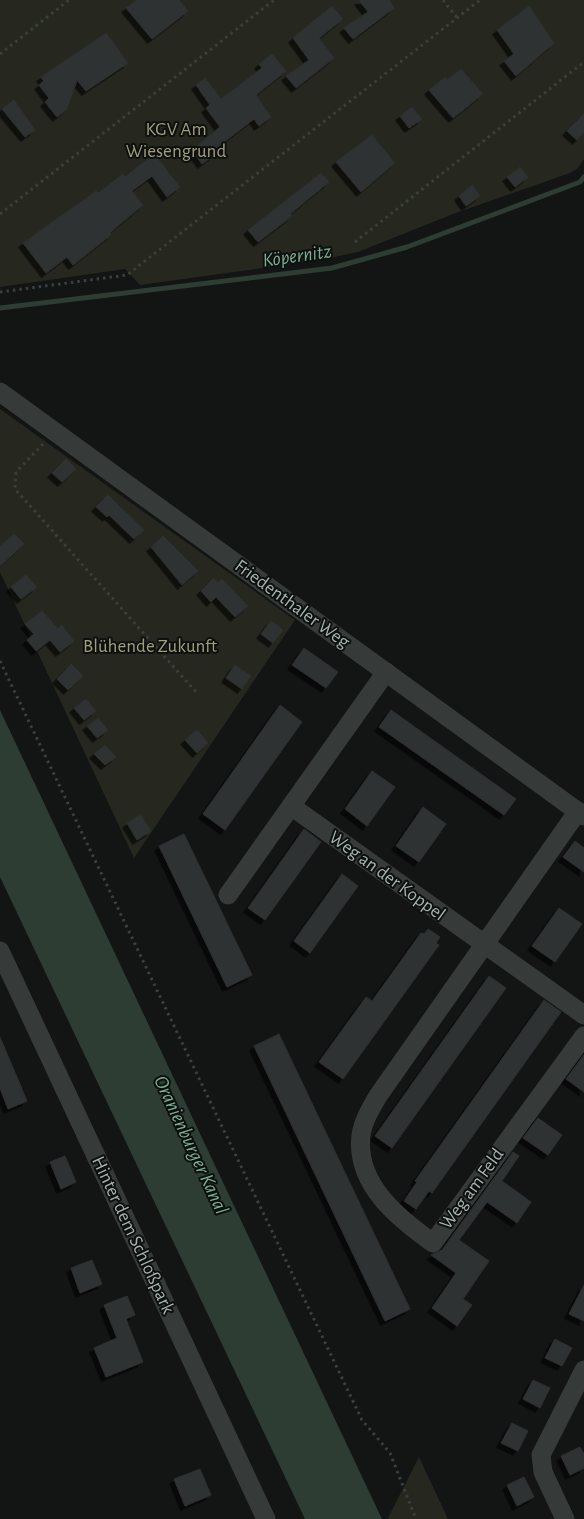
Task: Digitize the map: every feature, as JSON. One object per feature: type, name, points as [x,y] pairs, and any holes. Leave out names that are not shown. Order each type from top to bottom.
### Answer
[{"type":"street","name":"Friedenthaler Weg","points":[[0,392],[581,814]]},
{"type":"street","points":[[228,894],[386,672]]},
{"type":"street","name":"Weg an der Koppel","points":[[291,806],[484,945]]},
{"type":"street","name":"Weg am Feld","points":[[581,814],[484,945],[378,1096],[366,1118],[361,1135],[362,1156],[370,1182],[402,1221],[433,1243],[584,1036]]},
{"type":"street","points":[[484,945],[584,1015]]},
{"type":"street","name":"Hinter dem Schloßpark","points":[[0,950],[266,1519]]},
{"type":"street","points":[[565,1519],[543,1472],[541,1455],[584,1370]]},
{"type":"path","points":[[0,54],[69,0]]},
{"type":"path","points":[[0,214],[274,0]]},
{"type":"path","points":[[443,0],[457,18]]},
{"type":"path","points":[[0,292],[127,275],[480,0]]},
{"type":"path","points":[[355,242],[584,62]]},
{"type":"path","points":[[52,431],[16,472],[14,489],[196,692]]},
{"type":"path","points":[[0,661],[362,1420],[390,1453],[416,1519]]},
{"type":"green space","name":"KGV Am Wiesengrund","points":[[0,0],[584,0],[584,159],[577,169],[570,173],[453,214],[358,252],[321,260],[140,285],[125,269],[0,287]]},
{"type":"green space","name":"Blühende Zukunft","points":[[0,409],[295,620],[134,858],[0,572]]},
{"type":"green space","points":[[419,1457],[448,1519],[389,1519],[388,1518]]},
{"type":"water","name":"Oranienburger Kanal","points":[[0,710],[382,1519],[305,1519],[0,877]]},
{"type":"building","points":[[137,0],[179,0],[188,11],[152,39],[126,8]]},
{"type":"building","points":[[359,0],[389,0],[394,8],[353,39],[344,28],[368,12]]},
{"type":"building","points":[[332,6],[343,19],[319,38],[334,58],[296,88],[286,76],[309,60],[293,38]]},
{"type":"building","points":[[529,6],[554,43],[516,76],[504,61],[514,54],[497,30]]},
{"type":"building","points":[[106,33],[128,63],[86,91],[77,80],[67,109],[57,117],[45,102],[49,98],[39,85],[44,81],[41,77]]},
{"type":"building","points":[[272,54],[286,71],[256,95],[271,117],[259,126],[254,119],[211,152],[214,155],[202,164],[192,150],[220,127],[206,108],[210,105],[196,85],[205,78],[221,99],[262,68],[259,64]]},
{"type":"building","points":[[461,69],[483,94],[453,118],[429,90],[445,77],[447,80]]},
{"type":"building","points":[[14,100],[35,130],[25,137],[2,109]]},
{"type":"building","points":[[412,107],[422,119],[409,128],[400,116]]},
{"type":"building","points":[[584,114],[584,132],[577,140],[567,131]]},
{"type":"building","points":[[372,135],[395,163],[361,192],[336,162]]},
{"type":"building","points":[[154,154],[180,187],[167,197],[152,176],[132,191],[143,205],[114,229],[110,233],[111,235],[73,265],[67,257],[46,273],[23,243],[96,191],[98,193],[123,174],[125,177]]},
{"type":"building","points":[[520,167],[528,177],[515,187],[507,177]]},
{"type":"building","points":[[321,173],[329,182],[290,214],[292,216],[258,242],[248,230]]},
{"type":"building","points":[[472,185],[480,196],[466,206],[459,196]]},
{"type":"building","points":[[66,459],[76,469],[62,482],[52,473]]},
{"type":"building","points":[[108,495],[144,530],[134,539],[109,515],[107,517],[96,507]]},
{"type":"building","points":[[14,534],[24,544],[0,566],[0,546]]},
{"type":"building","points":[[163,536],[198,571],[182,585],[151,547]]},
{"type":"building","points":[[26,575],[37,587],[21,599],[11,587]]},
{"type":"building","points":[[214,578],[218,583],[222,579],[248,606],[235,617],[216,597],[211,602],[201,591]]},
{"type":"building","points":[[42,611],[58,629],[62,625],[74,641],[60,652],[50,640],[36,651],[27,640],[34,634],[25,624]]},
{"type":"building","points":[[271,621],[283,630],[273,643],[261,634]]},
{"type":"building","points":[[304,648],[338,672],[326,688],[292,665]]},
{"type":"building","points":[[71,664],[83,676],[68,690],[57,679]]},
{"type":"building","points":[[235,665],[251,676],[242,689],[226,678]]},
{"type":"building","points":[[86,699],[96,711],[84,720],[74,708]]},
{"type":"building","points":[[280,705],[302,722],[225,830],[203,814]]},
{"type":"building","points":[[391,710],[516,799],[504,815],[379,727]]},
{"type":"building","points":[[98,718],[108,730],[97,738],[87,726]]},
{"type":"building","points":[[197,730],[208,743],[197,753],[185,740]]},
{"type":"building","points":[[105,745],[116,757],[105,765],[94,754]]},
{"type":"building","points":[[372,771],[395,787],[367,826],[345,809]]},
{"type":"building","points":[[423,807],[446,824],[419,862],[396,846]]},
{"type":"building","points":[[141,815],[151,831],[137,840],[127,823]]},
{"type":"building","points":[[304,829],[321,842],[265,920],[248,908]]},
{"type":"building","points":[[184,834],[252,975],[227,987],[159,846]]},
{"type":"building","points":[[575,841],[584,848],[584,872],[563,857]]},
{"type":"building","points":[[342,874],[358,886],[310,953],[294,941]]},
{"type":"building","points":[[559,908],[582,924],[555,962],[532,946]]},
{"type":"building","points":[[428,929],[440,937],[436,943],[439,945],[343,1079],[319,1062],[366,997],[372,1001],[421,933],[424,934]]},
{"type":"building","points":[[489,976],[506,988],[392,1148],[375,1136]]},
{"type":"building","points":[[544,1000],[561,1012],[432,1193],[429,1191],[416,1209],[404,1201],[417,1182],[415,1181]]},
{"type":"building","points":[[279,1034],[410,1309],[385,1321],[254,1046]]},
{"type":"building","points":[[0,1037],[27,1101],[8,1109],[0,1088]]},
{"type":"building","points":[[584,1055],[584,1092],[566,1079]]},
{"type":"building","points":[[538,1118],[562,1135],[548,1155],[523,1138]]},
{"type":"building","points":[[513,1152],[519,1156],[502,1181],[531,1202],[517,1223],[487,1202],[459,1240],[489,1261],[463,1299],[472,1305],[457,1326],[432,1308],[456,1273],[431,1255],[442,1250]]},
{"type":"building","points":[[65,1156],[76,1182],[61,1189],[50,1162]]},
{"type":"building","points":[[92,1260],[102,1284],[80,1293],[71,1268]]},
{"type":"building","points":[[584,1285],[584,1321],[569,1314]]},
{"type":"building","points":[[127,1296],[135,1315],[126,1319],[143,1362],[106,1377],[94,1348],[117,1338],[104,1305]]},
{"type":"building","points":[[555,1339],[572,1348],[562,1366],[545,1358]]},
{"type":"building","points":[[533,1380],[550,1388],[540,1408],[523,1399]]},
{"type":"building","points":[[512,1423],[528,1431],[518,1451],[501,1443]]},
{"type":"building","points":[[580,1447],[584,1454],[584,1468],[570,1475],[561,1456]]},
{"type":"building","points":[[200,1469],[211,1495],[185,1506],[174,1479]]},
{"type":"building","points":[[524,1477],[534,1497],[517,1506],[507,1485]]},
{"type":"waterway","name":"Köpernitz","points":[[0,308],[332,268],[407,247],[580,182],[584,177]]}]
